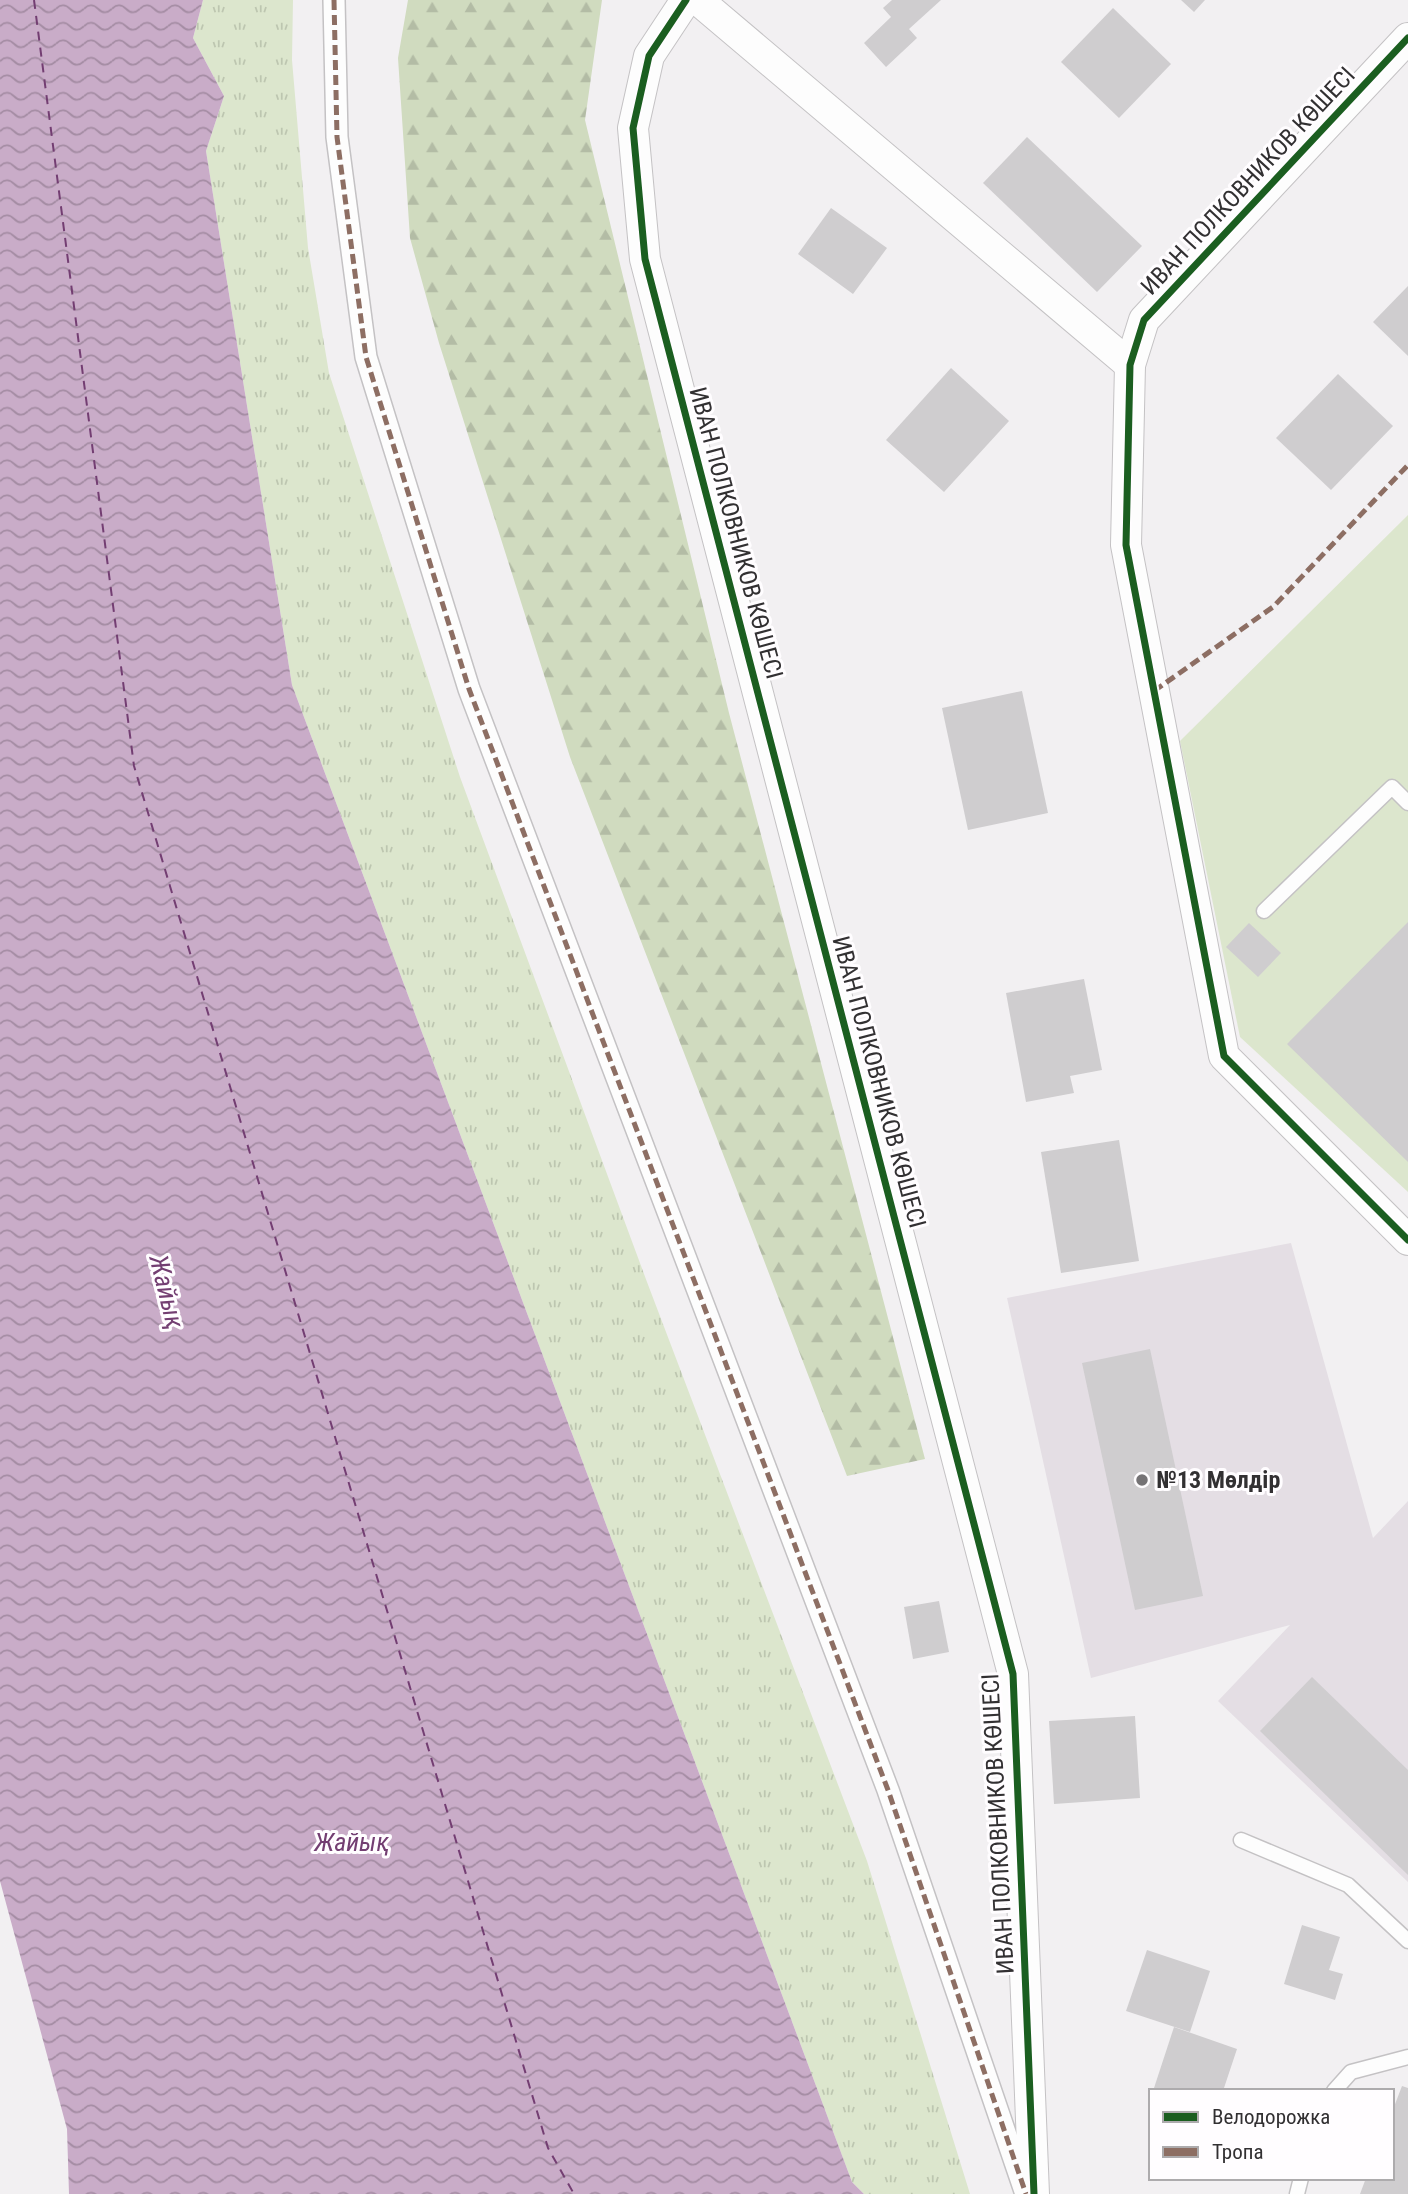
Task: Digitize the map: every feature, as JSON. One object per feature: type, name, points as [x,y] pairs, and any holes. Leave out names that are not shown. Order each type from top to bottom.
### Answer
[{"type":"street","points":[[334,0],[337,137],[366,357],[464,676],[888,1790],[1026,2194]]},
{"type":"street","name":"ИВАН ПОЛКОВНИКОВ КӨШЕСІ","points":[[685,0],[649,56],[634,128],[645,259],[1013,1674],[1034,2194]]},
{"type":"street","points":[[698,0],[1130,365]]},
{"type":"street","name":"ИВАН ПОЛКОВНИКОВ КӨШЕСІ","points":[[1408,38],[1144,320],[1130,365],[1126,544],[1224,1056],[1408,1240]]},
{"type":"lane","points":[[1264,911],[1392,787],[1408,803]]},
{"type":"lane","points":[[1241,1840],[1348,1885],[1408,1941]]},
{"type":"lane","points":[[1336,2089],[1351,2072],[1408,2057]]},
{"type":"shaded area","points":[[1291,1243],[1373,1538],[1408,1501],[1408,1882],[1218,1701],[1290,1625],[1091,1678],[1007,1298]]},
{"type":"green space","points":[[203,0],[293,0],[292,60],[308,248],[329,373],[460,777],[647,1282],[867,1861],[970,2194],[864,2194],[852,2182],[292,685],[206,151],[224,96],[193,38]]},
{"type":"green space","points":[[408,0],[602,0],[585,120],[729,713],[925,1459],[847,1476],[570,757],[439,343],[410,238],[398,58]]},
{"type":"green space","points":[[1408,515],[1408,1192],[1240,1037],[1180,741]]},
{"type":"water","name":"Жайық","points":[[0,0],[203,0],[193,38],[224,96],[206,151],[292,685],[852,2182],[864,2194],[69,2194],[67,2129],[0,1881]]},
{"type":"building","points":[[892,0],[941,0],[909,29],[917,38],[886,67],[864,43],[891,17],[883,8]]},
{"type":"building","points":[[1181,0],[1205,0],[1194,12]]},
{"type":"building","points":[[1113,8],[1171,64],[1119,118],[1061,62]]},
{"type":"building","points":[[1027,137],[1142,246],[1097,292],[983,183]]},
{"type":"building","points":[[831,208],[887,248],[853,294],[798,254]]},
{"type":"building","points":[[1408,286],[1408,356],[1373,322]]},
{"type":"building","points":[[951,368],[1009,421],[944,492],[886,440]]},
{"type":"building","points":[[1338,374],[1393,426],[1331,490],[1276,438]]},
{"type":"building","points":[[1022,691],[1048,813],[968,830],[942,708]]},
{"type":"building","points":[[1408,922],[1408,1162],[1287,1044]]},
{"type":"building","points":[[1249,923],[1281,953],[1258,977],[1226,947]]},
{"type":"building","points":[[1084,979],[1102,1070],[1070,1076],[1074,1093],[1026,1102],[1006,993]]},
{"type":"building","points":[[1119,1140],[1139,1261],[1061,1273],[1041,1152]]},
{"type":"building","name":"№13 Мөлдiр","points":[[1150,1349],[1203,1596],[1135,1610],[1082,1363]]},
{"type":"building","points":[[939,1601],[949,1652],[913,1659],[904,1607]]},
{"type":"building","points":[[1312,1677],[1408,1770],[1408,1875],[1260,1731]]},
{"type":"building","points":[[1135,1716],[1140,1798],[1054,1804],[1049,1721]]},
{"type":"building","points":[[1302,1925],[1340,1937],[1329,1970],[1343,1974],[1335,2000],[1284,1984]]},
{"type":"building","points":[[1147,1950],[1210,1971],[1190,2032],[1126,2011]]},
{"type":"building","points":[[1174,2027],[1237,2049],[1224,2089],[1154,2088]]},
{"type":"building","points":[[1402,2086],[1408,2088],[1408,2194],[1360,2194],[1365,2180],[1394,2180],[1394,2107]]},
{"type":"ferry route","points":[[34,0],[134,766],[548,2148],[574,2194]]},
{"type":"marked path","points":[[334,0],[337,137],[366,357],[469,689],[888,1790],[1026,2194]]},
{"type":"marked path","points":[[1154,691],[1273,607],[1408,465]]},
{"type":"cycle path","points":[[686,0],[649,56],[633,128],[645,259],[1013,1674],[1034,2194]]},
{"type":"cycle path","points":[[1408,38],[1144,320],[1130,365],[1126,545],[1224,1056],[1408,1240]]},
{"type":"place","name":"№13 Мөлдiр","points":[[1142,1480]]}]
